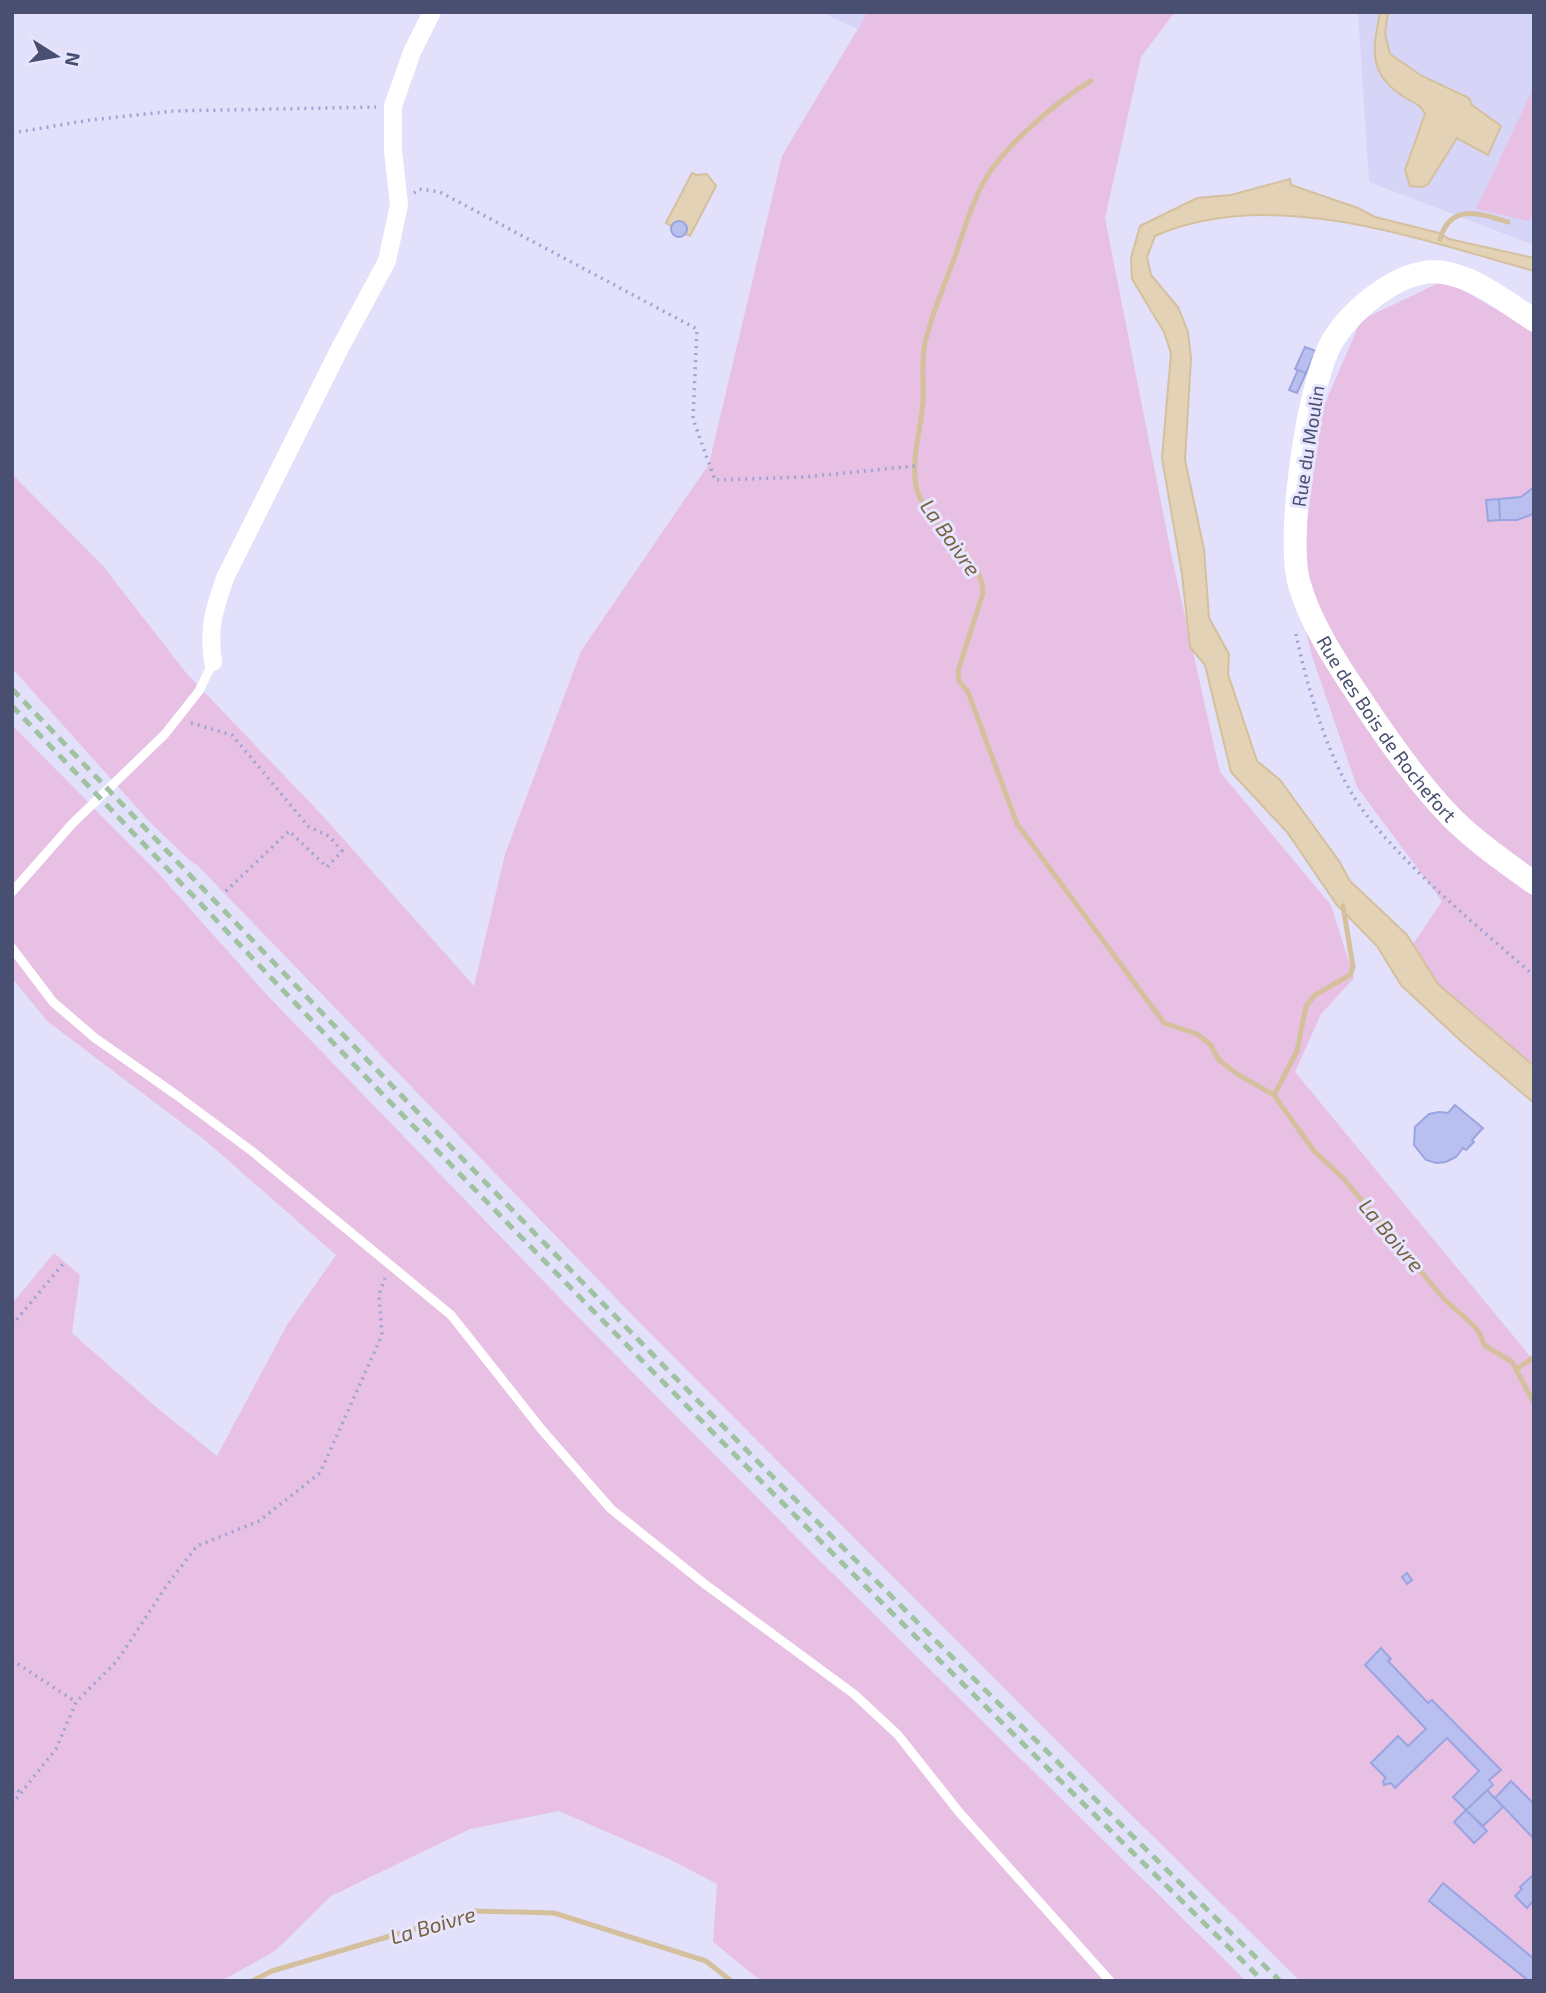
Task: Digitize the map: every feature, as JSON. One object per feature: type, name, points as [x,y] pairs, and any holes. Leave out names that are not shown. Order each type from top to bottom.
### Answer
[{"type":"street","points":[[213,662],[210,637],[212,613],[226,578],[340,348],[387,261],[399,205],[393,150],[393,106],[412,52],[432,12]]},
{"type":"street","name":"Rue du Moulin","points":[[1295,541],[1300,474],[1309,415],[1320,371],[1333,340],[1358,309],[1385,288],[1409,277],[1426,272],[1441,272],[1463,277],[1534,320]]},
{"type":"street","name":"Rue des Bois de Rochefort","points":[[1295,541],[1298,582],[1317,626],[1335,661],[1384,734],[1450,816],[1487,850],[1534,883]]},
{"type":"lane","points":[[12,891],[90,806],[182,715],[199,691],[213,662]]},
{"type":"lane","points":[[12,948],[53,1002],[94,1038],[253,1152],[451,1315],[542,1430],[611,1509],[727,1601],[854,1694],[898,1735],[959,1812],[1110,1981]]},
{"type":"path","points":[[12,133],[90,120],[173,111],[393,106]]},
{"type":"path","points":[[399,205],[419,189],[440,192],[697,329],[693,419],[715,480],[805,477],[915,466]]},
{"type":"path","points":[[1296,631],[1308,681],[1336,763],[1367,815],[1457,910],[1534,976]]},
{"type":"path","points":[[182,715],[189,722],[232,735],[309,827],[329,836],[342,851],[327,867],[289,831],[224,893]]},
{"type":"path","points":[[12,1325],[64,1264]]},
{"type":"path","points":[[12,1804],[56,1749],[76,1702],[117,1661],[167,1584],[197,1546],[259,1521],[320,1473],[382,1335],[379,1295],[390,1266]]},
{"type":"path","points":[[12,1660],[76,1702]]},
{"type":"path","points":[[12,1786],[20,1792]]},
{"type":"shaded area","points":[[820,12],[868,12],[858,29]]},
{"type":"shaded area","points":[[868,12],[1175,12],[1141,57],[1105,218],[1173,563],[1220,772],[1331,905],[1354,978],[1321,1014],[1295,1072],[1534,1361],[1534,1981],[1300,1981],[641,1324],[198,866],[147,819],[12,668],[12,474],[103,566],[187,674],[322,815],[474,986],[505,854],[581,651],[709,464],[782,156]]},
{"type":"shaded area","points":[[1358,12],[1534,12],[1534,245],[1369,182]]},
{"type":"shaded area","points":[[1380,12],[1388,12],[1385,34],[1390,54],[1422,76],[1469,98],[1472,105],[1501,126],[1488,155],[1457,138],[1428,184],[1423,187],[1410,186],[1405,170],[1425,114],[1419,106],[1392,88],[1378,69],[1375,49]]},
{"type":"shaded area","points":[[1534,87],[1534,213],[1529,221],[1476,209]]},
{"type":"shaded area","points":[[692,173],[707,174],[716,186],[690,236],[686,234],[684,222],[678,221],[671,226],[666,223]]},
{"type":"shaded area","points":[[1290,179],[1291,185],[1358,208],[1375,217],[1439,233],[1449,239],[1534,258],[1534,271],[1394,232],[1344,222],[1295,216],[1247,215],[1200,222],[1155,236],[1147,257],[1151,275],[1178,307],[1188,332],[1191,358],[1185,460],[1204,549],[1209,618],[1229,654],[1228,674],[1257,761],[1280,780],[1339,861],[1350,881],[1407,935],[1438,984],[1534,1066],[1534,1103],[1462,1042],[1401,985],[1377,946],[1337,905],[1287,832],[1231,772],[1205,665],[1190,647],[1182,574],[1162,458],[1171,353],[1164,332],[1132,279],[1131,258],[1140,226],[1197,198],[1231,195]]},
{"type":"shaded area","points":[[1445,280],[1534,331],[1534,1087],[1399,965],[1442,901],[1357,787],[1312,656],[1300,605],[1307,521],[1323,408],[1361,320]]},
{"type":"shaded area","points":[[12,725],[158,873],[266,994],[585,1324],[814,1555],[1246,1981],[761,1981],[713,1942],[717,1884],[669,1859],[559,1811],[470,1829],[331,1896],[275,1951],[221,1981],[12,1981],[12,1304],[54,1253],[80,1275],[72,1333],[217,1456],[287,1325],[336,1255],[206,1141],[47,1021],[12,978]]},
{"type":"building","points":[[676,221],[682,221],[687,229],[685,235],[676,237],[671,232],[671,226]]},
{"type":"building","points":[[1305,347],[1316,351],[1306,373],[1295,369]]},
{"type":"building","points":[[1298,370],[1306,373],[1297,393],[1289,390]]},
{"type":"building","points":[[1534,487],[1533,514],[1517,520],[1500,520],[1499,499],[1521,497]]},
{"type":"building","points":[[1499,499],[1500,520],[1488,521],[1486,500]]},
{"type":"building","points":[[1455,1105],[1483,1128],[1472,1140],[1474,1142],[1466,1150],[1463,1148],[1456,1157],[1436,1163],[1426,1160],[1414,1145],[1415,1127],[1429,1114],[1448,1113]]},
{"type":"building","points":[[1407,1573],[1412,1580],[1407,1584],[1402,1577]]},
{"type":"building","points":[[1381,1648],[1391,1659],[1388,1661],[1428,1703],[1432,1700],[1501,1770],[1489,1780],[1493,1785],[1466,1810],[1453,1797],[1479,1771],[1447,1738],[1395,1788],[1391,1783],[1384,1785],[1386,1778],[1371,1763],[1398,1736],[1408,1746],[1426,1729],[1365,1665]]},
{"type":"building","points":[[1511,1781],[1534,1804],[1534,1839],[1495,1798]]},
{"type":"building","points":[[1487,1790],[1503,1807],[1483,1826],[1466,1810]]},
{"type":"building","points":[[1466,1810],[1487,1831],[1474,1843],[1454,1822]]},
{"type":"building","points":[[1534,1874],[1534,1900],[1527,1908],[1515,1896]]},
{"type":"building","points":[[1443,1883],[1534,1959],[1534,1981],[1529,1981],[1429,1901]]},
{"type":"waterway","name":"La Boivre","points":[[1091,81],[1034,124],[1006,152],[986,178],[972,208],[925,343],[923,402],[915,465],[916,486],[921,501],[930,514],[974,565],[983,593],[958,671],[959,681],[968,692],[1017,824],[1164,1023],[1197,1034],[1210,1044],[1219,1060],[1237,1074],[1274,1095],[1314,1151],[1343,1178],[1444,1299],[1474,1326],[1484,1345],[1512,1362],[1534,1403]]},
{"type":"waterway","name":"La Boivre","points":[[1440,239],[1445,227],[1459,215],[1478,214],[1508,222]]},
{"type":"waterway","name":"La Boivre","points":[[1274,1095],[1297,1051],[1306,1006],[1315,995],[1350,975],[1353,967],[1343,906]]},
{"type":"waterway","name":"La Boivre","points":[[1518,1368],[1534,1357]]},
{"type":"waterway","name":"La Boivre","points":[[252,1981],[272,1971],[475,1911],[554,1913],[706,1961],[731,1981]]},
{"type":"railway","points":[[12,689],[733,1437],[1280,1981]]},
{"type":"railway","points":[[12,706],[587,1305],[923,1644],[1263,1981]]}]
